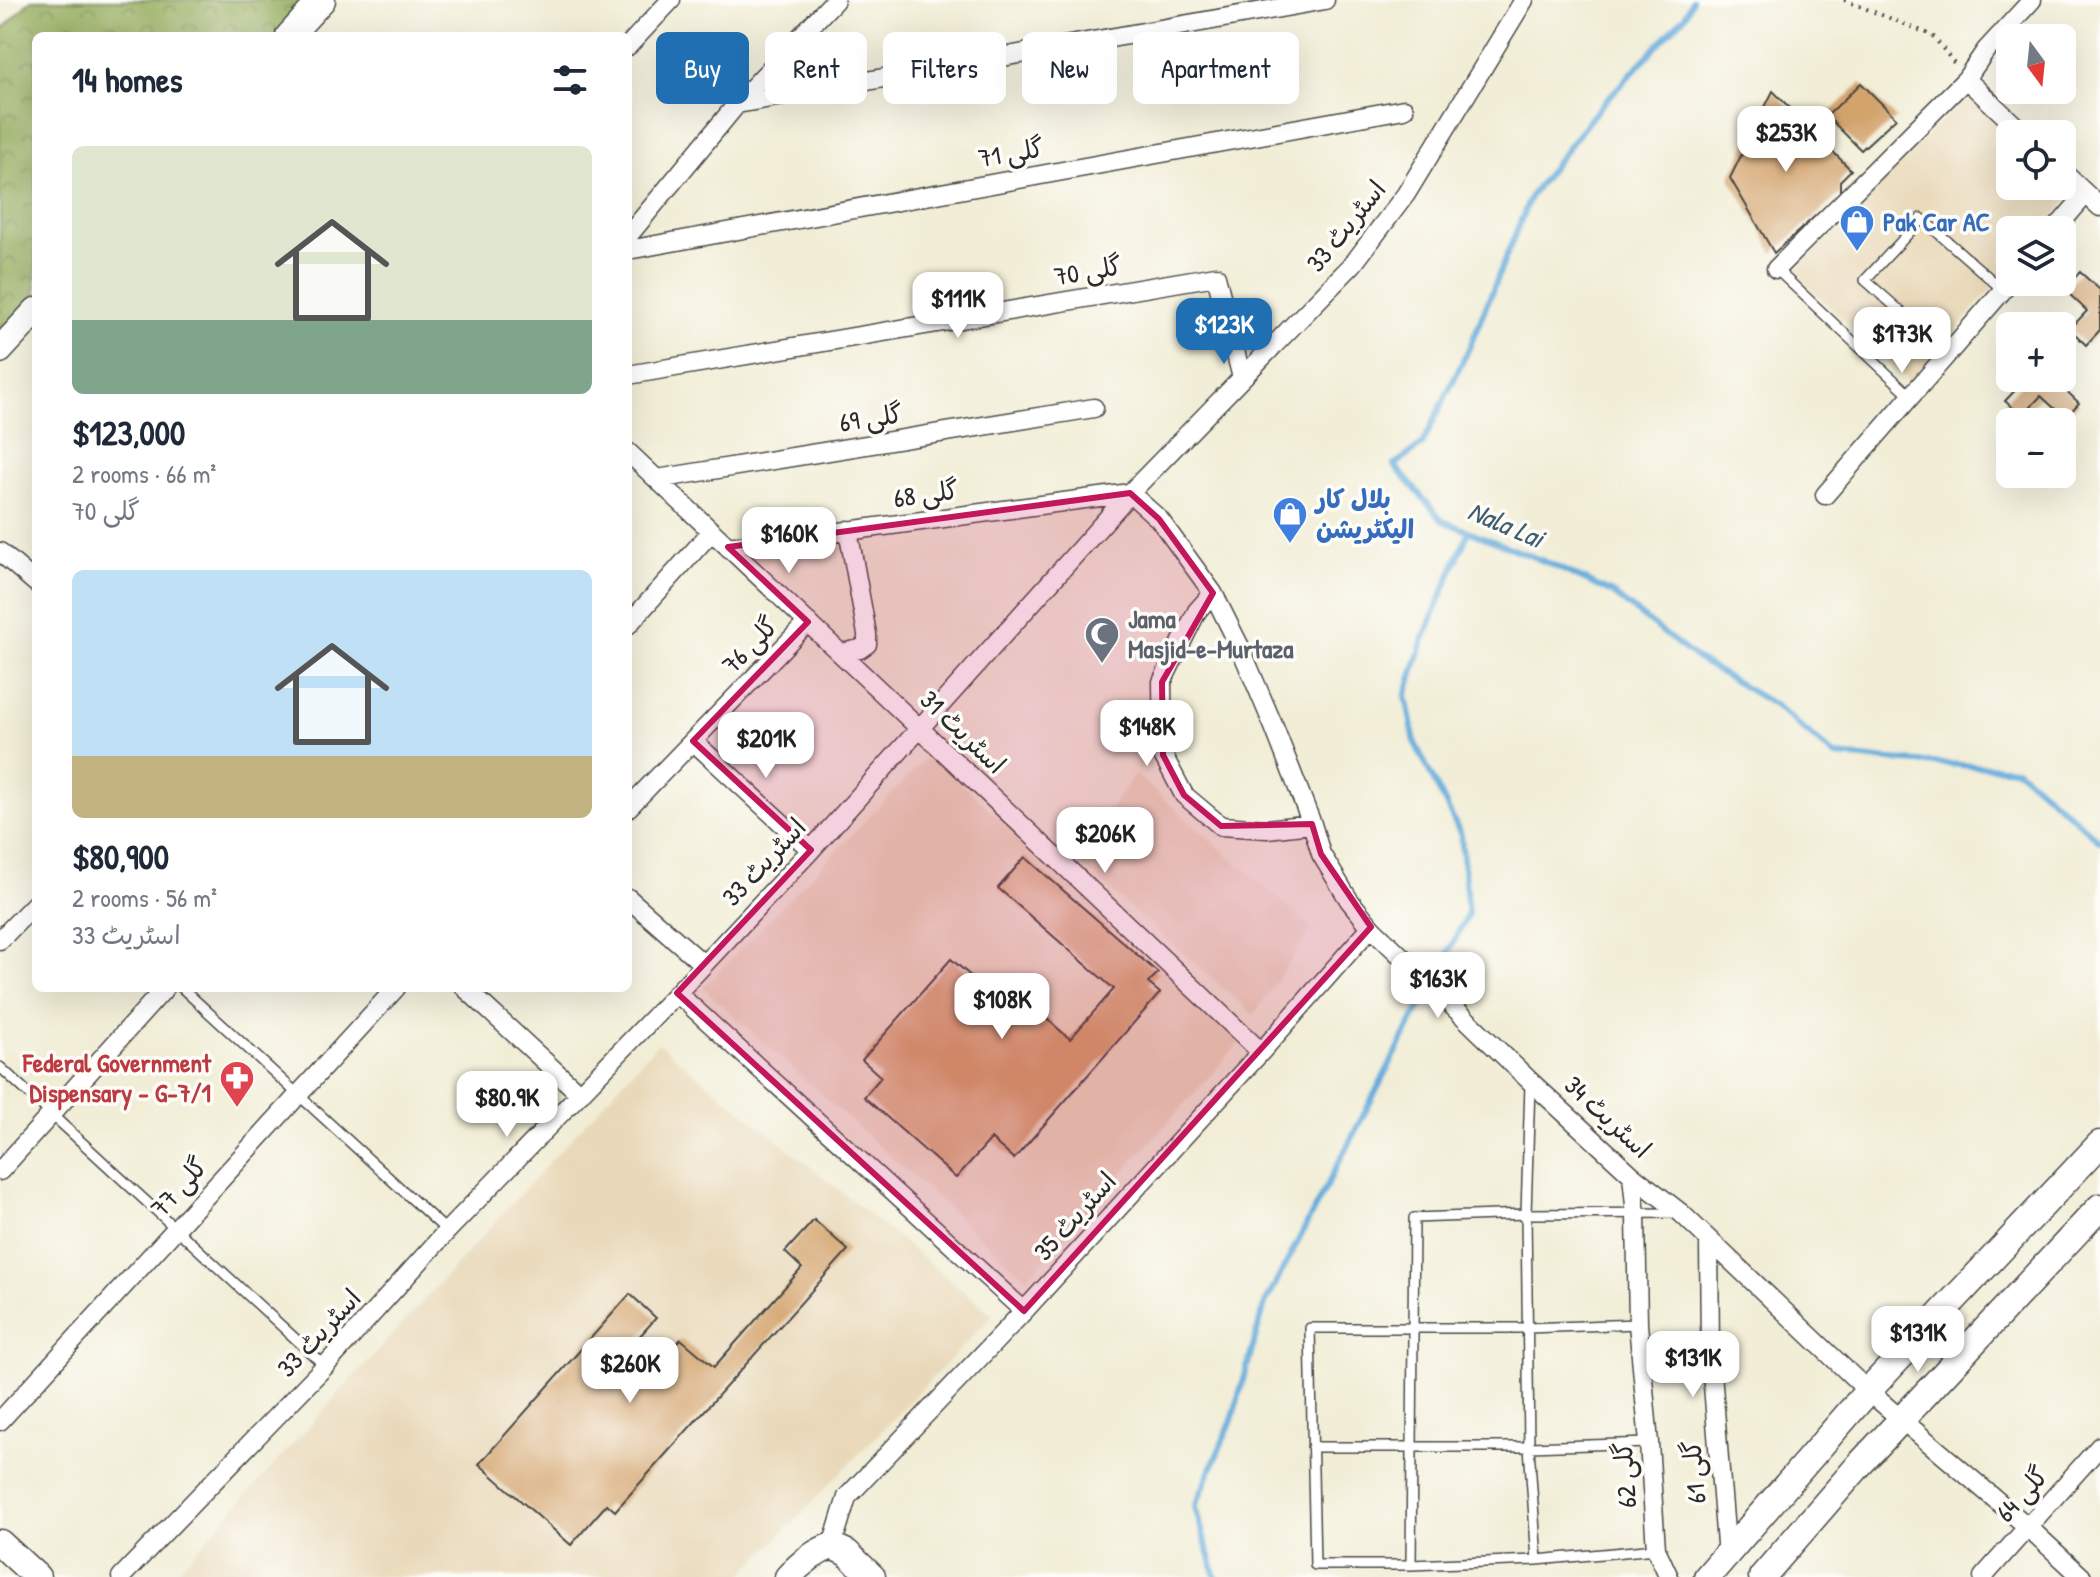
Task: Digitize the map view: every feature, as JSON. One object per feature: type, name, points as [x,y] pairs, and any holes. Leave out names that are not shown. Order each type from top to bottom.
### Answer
[{"type":"street","points":[[293,32],[322,0]]},
{"type":"street","points":[[632,42],[671,0]]},
{"type":"street","points":[[749,91],[835,0]]},
{"type":"street","points":[[749,102],[1325,0]]},
{"type":"street","name":"اسٹریٹ 33","points":[[121,1577],[325,1366],[447,1231],[811,850],[1130,493],[1353,264],[1406,194],[1524,0]]},
{"type":"street","points":[[1776,269],[1966,79],[1986,50],[2032,0]]},
{"type":"street","points":[[1966,79],[2009,120]]},
{"type":"street","points":[[632,231],[737,104]]},
{"type":"street","name":"گلی 71","points":[[632,249],[1404,109]]},
{"type":"street","points":[[2073,216],[2093,200],[2076,184]]},
{"type":"street","name":"گلی 70","points":[[632,374],[1216,276],[1242,378]]},
{"type":"street","points":[[1825,495],[1997,296]]},
{"type":"street","points":[[0,350],[32,315]]},
{"type":"street","name":"گلی 69","points":[[657,479],[1094,408]]},
{"type":"street","name":"اسٹریٹ 31","points":[[632,456],[1261,1052]]},
{"type":"street","name":"گلی 68","points":[[728,547],[1130,493]]},
{"type":"street","name":"اسٹریٹ 34","points":[[1130,493],[1159,519],[1213,593],[1246,660],[1312,824],[1321,854],[1349,900],[1371,927],[1530,1081],[1632,1175],[1681,1213],[1868,1391],[2082,1577]]},
{"type":"street","points":[[842,653],[867,644],[848,530]]},
{"type":"street","points":[[632,621],[712,531]]},
{"type":"street","points":[[0,552],[32,580]]},
{"type":"street","points":[[1213,593],[1197,611],[1162,682],[1163,755],[1184,795],[1221,826],[1267,829],[1312,824]]},
{"type":"street","name":"گلی 76","points":[[632,804],[808,622]]},
{"type":"street","points":[[693,741],[811,850]]},
{"type":"street","points":[[632,902],[703,964]]},
{"type":"street","points":[[0,940],[32,907]]},
{"type":"street","name":"اسٹریٹ 35","points":[[840,1550],[847,1497],[1024,1311],[1371,927]]},
{"type":"street","points":[[0,1171],[161,992]]},
{"type":"street","name":"گلی 77","points":[[0,1421],[392,992]]},
{"type":"street","points":[[469,992],[580,1094]]},
{"type":"street","points":[[677,993],[1024,1311]]},
{"type":"street","points":[[1707,1577],[1868,1391],[2100,1144]]},
{"type":"street","name":"گلی 62","points":[[1632,1175],[1638,1324],[1656,1549],[1669,1577]]},
{"type":"street","points":[[1762,1577],[1860,1464],[2100,1207]]},
{"type":"street","name":"گلی 61","points":[[1709,1240],[1710,1349],[1727,1556]]},
{"type":"street","name":"گلی 64","points":[[1983,1577],[2100,1446]]},
{"type":"street","points":[[0,1543],[37,1577]]},
{"type":"street","points":[[788,1577],[817,1551],[840,1550],[872,1577]]},
{"type":"lane","points":[[1948,353],[1865,280],[1922,218],[1996,278]]},
{"type":"lane","points":[[1776,269],[1911,396]]},
{"type":"lane","points":[[186,992],[447,1231]]},
{"type":"lane","points":[[0,1067],[325,1366]]},
{"type":"lane","points":[[1530,1081],[1527,1328],[1529,1447],[1537,1560]]},
{"type":"lane","points":[[1411,1565],[1414,1218],[1681,1213]]},
{"type":"lane","points":[[1638,1324],[1527,1328],[1310,1328],[1315,1565],[1537,1560],[1656,1549]]},
{"type":"lane","points":[[1312,1447],[1529,1447],[1649,1443]]},
{"type":"path","points":[[1844,0],[1932,35],[1966,79]]},
{"type":"highlighted area","points":[[1130,493],[1159,519],[1213,593],[1162,682],[1163,755],[1184,795],[1221,826],[1312,824],[1321,854],[1371,927],[1024,1311],[677,993],[811,850],[693,741],[808,622],[728,547]]},
{"type":"shaded area","points":[[1968,94],[1996,121],[1996,200],[2067,200],[2054,216],[1996,216],[1996,283],[1910,383],[1793,272]]},
{"type":"shaded area","points":[[929,755],[1245,1037],[1027,1279],[703,988]]},
{"type":"shaded area","points":[[1135,774],[1312,928],[1254,1015],[1074,859]]},
{"type":"shaded area","points":[[658,1043],[993,1315],[740,1577],[172,1577]]},
{"type":"green space","points":[[31,0],[312,0],[282,32],[32,32],[32,299],[0,334],[0,32]]},
{"type":"building","points":[[1861,83],[1896,118],[1861,150],[1827,116]]},
{"type":"building","points":[[1773,91],[1851,170],[1840,181],[1840,194],[1774,253],[1730,178]]},
{"type":"building","points":[[2080,272],[2100,290],[2100,330],[2086,345],[2076,335],[2076,323],[2087,311],[2071,296],[2076,296],[2076,276]]},
{"type":"building","points":[[2014,392],[2068,392],[2079,403],[2074,408],[2054,408],[2041,396],[2030,408],[2013,408],[2005,401]]},
{"type":"building","points":[[1025,857],[1158,973],[1148,983],[1160,993],[1014,1159],[991,1139],[956,1178],[864,1097],[881,1077],[862,1060],[951,959],[1010,1010],[1022,997],[1070,1039],[1114,989],[998,888]]},
{"type":"building","points":[[814,1220],[848,1250],[615,1511],[607,1504],[571,1545],[479,1464],[630,1294],[656,1318],[638,1338],[662,1359],[681,1339],[714,1367],[802,1268],[785,1252]]},
{"type":"waterway","name":"Nala Lai","points":[[1692,0],[1685,16],[1598,109],[1531,195],[1470,346],[1422,445],[1394,465],[1443,521],[1546,562],[1612,593],[1697,659],[1776,706],[1835,756],[2017,769],[2100,841]]},
{"type":"waterway","points":[[1439,970],[1468,914],[1461,835],[1415,743],[1406,696],[1425,635],[1469,531]]},
{"type":"waterway","points":[[1216,1577],[1195,1507],[1233,1417],[1265,1304],[1423,1001]]},
{"type":"place","name":"Pak Car AC","points":[[1857,253]]},
{"type":"place","name":"بلال کار الیکٹریشن","points":[[1290,545]]},
{"type":"place","name":"Jama Masjid-e-Murtaza","points":[[1102,665]]},
{"type":"place","name":"Federal Government Dispensary - G-7/1","points":[[237,1109]]}]
